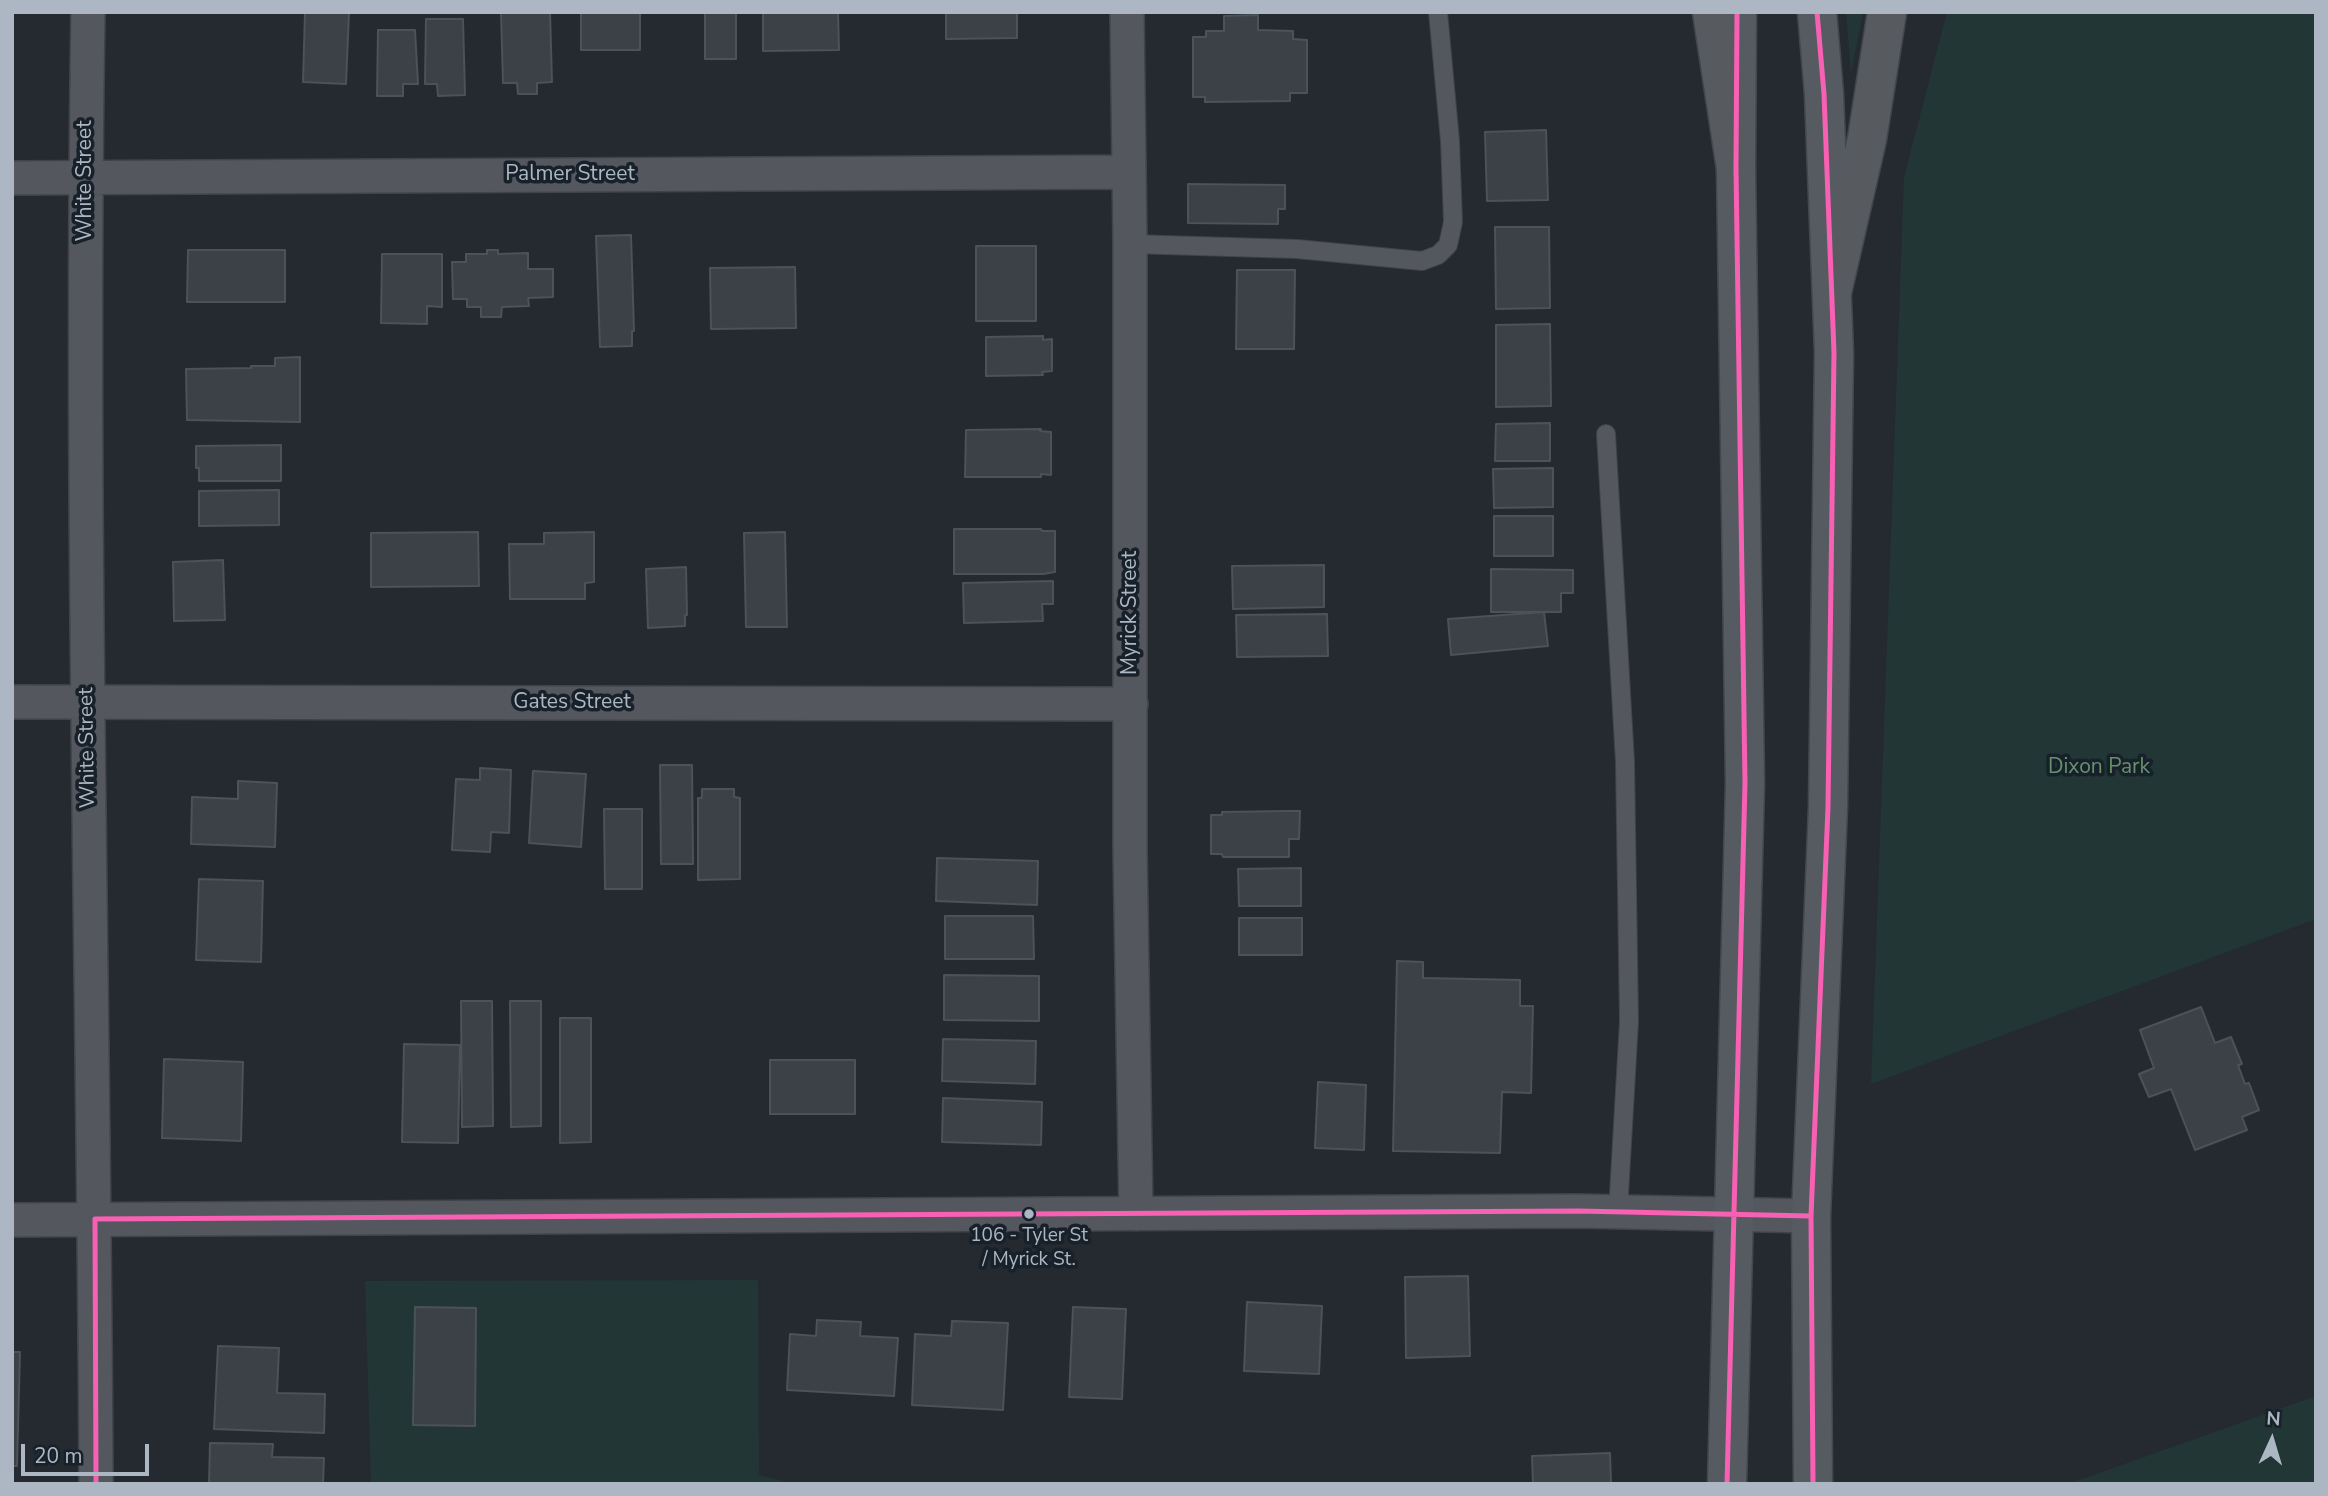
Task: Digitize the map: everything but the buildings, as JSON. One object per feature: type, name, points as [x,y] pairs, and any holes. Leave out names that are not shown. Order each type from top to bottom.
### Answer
[{"type":"highway","points":[[1712,12],[1737,169]]},
{"type":"highway","points":[[1832,292],[1867,139],[1887,12]]},
{"type":"main road","points":[[1727,1484],[1745,783],[1737,12]]},
{"type":"main road","points":[[1813,1484],[1811,1216],[1828,807],[1834,353],[1824,93],[1817,12]]},
{"type":"street","name":"White Street","points":[[88,12],[85,178],[87,701],[96,1484]]},
{"type":"street","name":"Myrick Street","points":[[1127,12],[1130,244],[1130,848],[1136,1214]]},
{"type":"street","name":"Palmer Street","points":[[12,178],[1129,172]]},
{"type":"street","name":"Gates Street","points":[[12,702],[1131,704]]},
{"type":"street","points":[[12,1220],[1618,1212],[1811,1216]]},
{"type":"lane","points":[[1130,244],[1297,249],[1422,261],[1438,255],[1448,245],[1453,222],[1450,141],[1438,12]]},
{"type":"lane","points":[[1606,435],[1625,762],[1629,980],[1618,1212]]},
{"type":"green space","points":[[1846,12],[1863,12],[1851,74]]},
{"type":"green space","name":"Dixon Park","points":[[1947,12],[2316,12],[2316,919],[1871,1084],[1904,177]]},
{"type":"green space","points":[[758,1280],[759,1475],[795,1484],[371,1484],[365,1281]]},
{"type":"green space","points":[[2316,1396],[2316,1484],[2068,1484]]},
{"type":"transit line","points":[[1727,1484],[1745,783],[1736,169],[1737,12]]},
{"type":"transit line","points":[[1813,1484],[1811,1216],[1828,807],[1834,353],[1824,94],[1817,12]]},
{"type":"transit line","points":[[96,1484],[95,1219],[1578,1211],[1811,1216]]},
{"type":"place","name":"106 - Tyler St / Myrick St.","points":[[1029,1214]]}]
